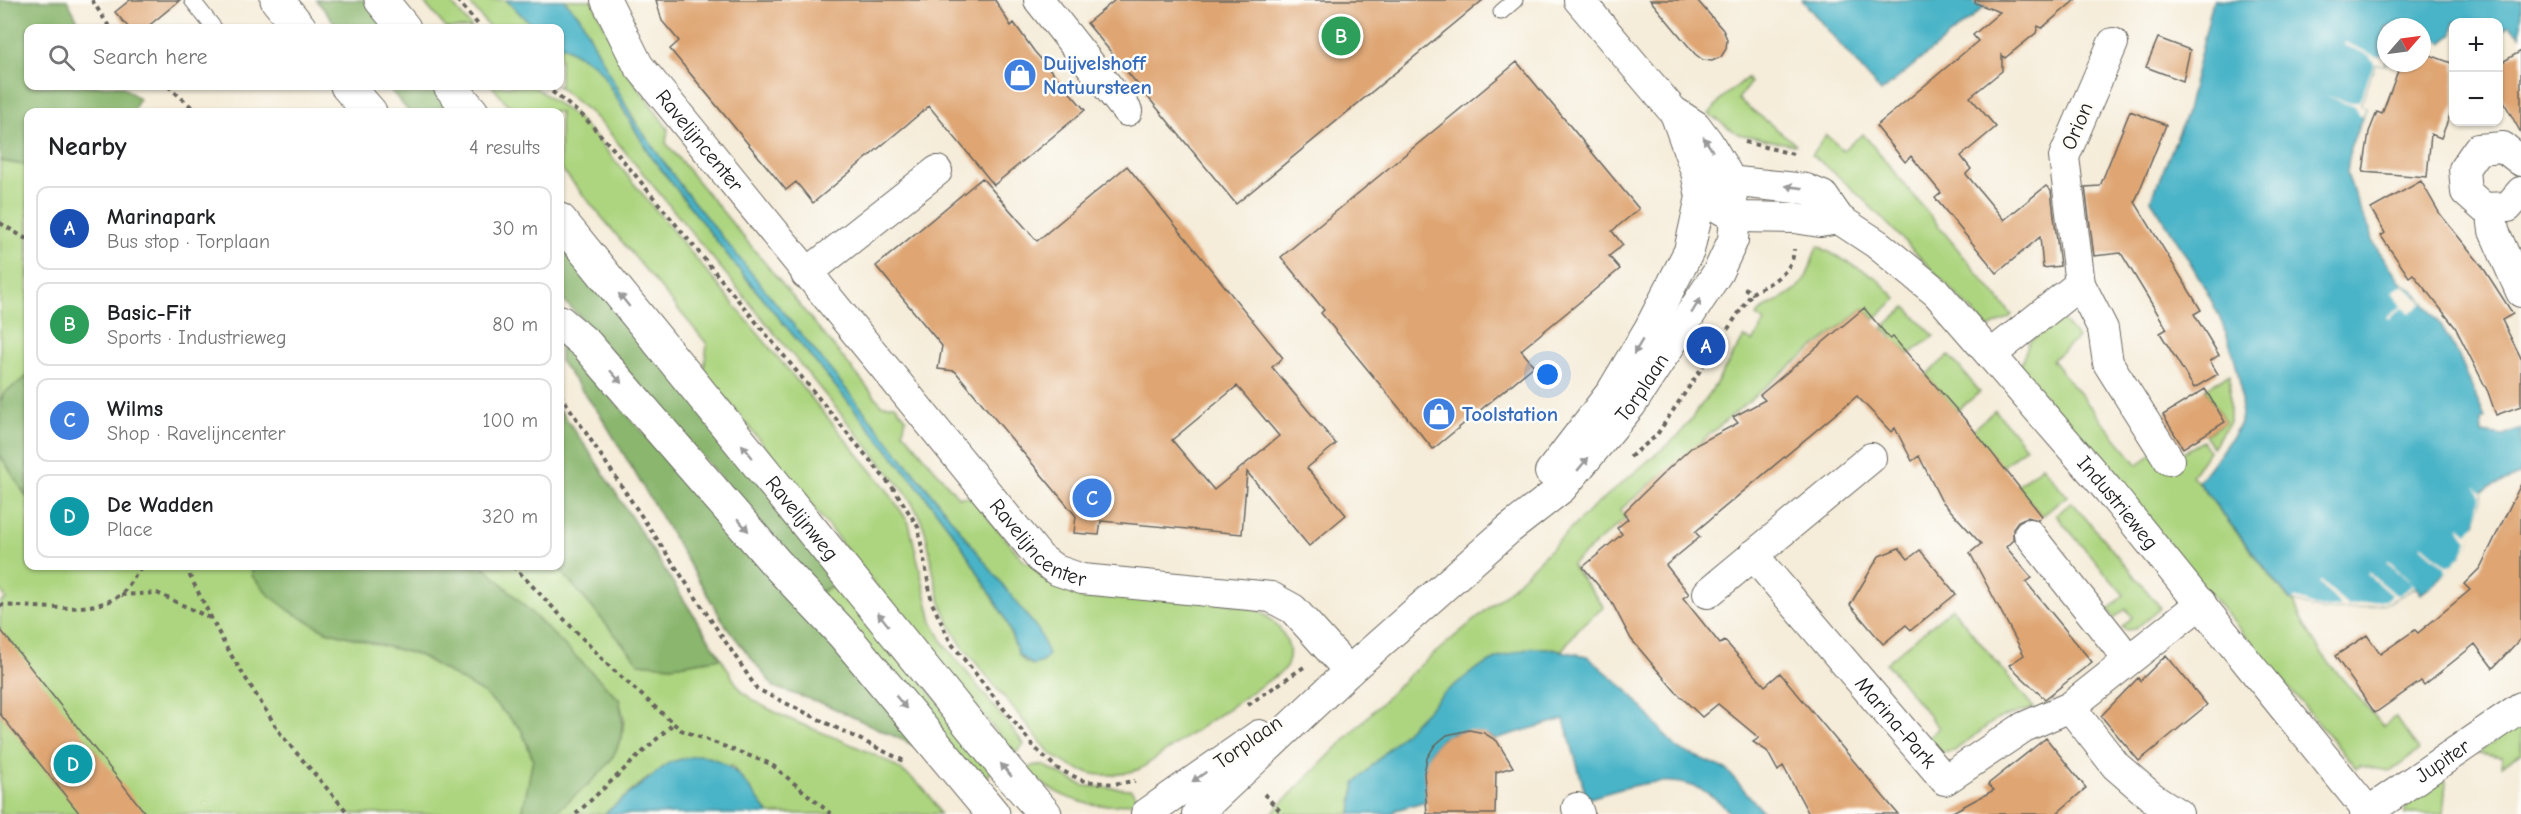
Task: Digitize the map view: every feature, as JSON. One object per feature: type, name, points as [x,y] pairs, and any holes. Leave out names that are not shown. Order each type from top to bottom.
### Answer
[{"type":"main road","points":[[277,0],[297,24]]},
{"type":"main road","points":[[381,0],[401,24]]},
{"type":"main road","points":[[453,90],[469,108]]},
{"type":"main road","name":"Ravelijnweg","points":[[564,225],[1008,772],[1045,814]]},
{"type":"main road","points":[[564,325],[587,345],[776,563],[843,634],[993,814]]},
{"type":"street","name":"Ravelijncenter","points":[[606,0],[638,65],[1027,543],[1056,570],[1082,579],[1271,597],[1293,609],[1339,660]]},
{"type":"street","points":[[1039,0],[1127,111]]},
{"type":"street","points":[[1579,0],[1675,113],[1696,126],[1726,172],[1735,217]]},
{"type":"street","name":"Orion","points":[[2113,43],[2064,157],[2080,284],[2103,329],[2108,363],[2169,460]]},
{"type":"street","points":[[1675,113],[1696,172],[1701,197],[1735,217],[1795,218],[1820,222],[1839,219]]},
{"type":"street","points":[[2521,161],[2488,135],[2464,169],[2466,192],[2484,208],[2508,207],[2521,192]]},
{"type":"street","points":[[806,274],[937,171]]},
{"type":"street","points":[[1701,197],[1728,181]]},
{"type":"street","name":"Industrieweg","points":[[1728,181],[1806,189],[1822,196],[1839,219],[1877,244],[1936,292],[1992,354],[2201,603],[2368,813]]},
{"type":"street","name":"Torplaan","points":[[1508,530],[1612,391],[1649,329],[1689,251],[1701,197]]},
{"type":"street","points":[[2492,208],[2494,231],[2521,292]]},
{"type":"street","name":"Torplaan","points":[[1146,814],[1339,660],[1562,488],[1631,405],[1718,272],[1733,240],[1735,217]]},
{"type":"street","points":[[1992,354],[2080,284]]},
{"type":"street","points":[[1708,593],[1871,458]]},
{"type":"street","points":[[2029,534],[2128,659]]},
{"type":"street","name":"Marina-Park","points":[[1753,555],[1945,780],[2024,727],[2070,707],[2201,603]]},
{"type":"street","name":"Torplaan","points":[[1197,814],[1339,660]]},
{"type":"street","points":[[2070,707],[2144,806],[2178,814]]},
{"type":"street","name":"Jupiter","points":[[2368,813],[2521,707]]},
{"type":"lane","points":[[192,0],[211,24]]},
{"type":"lane","points":[[1501,12],[1515,0]]},
{"type":"path","points":[[92,0],[107,24]]},
{"type":"path","points":[[457,0],[478,24]]},
{"type":"path","points":[[172,90],[193,108]]},
{"type":"path","points":[[550,90],[583,116],[617,153],[896,492],[918,528],[932,603],[942,627],[951,643],[1036,749],[1058,769],[1084,781],[1135,782],[1145,775]]},
{"type":"path","points":[[0,223],[24,238]]},
{"type":"path","points":[[564,400],[756,689],[891,753],[911,765]]},
{"type":"path","points":[[120,595],[140,570]]},
{"type":"path","points":[[189,570],[190,576],[226,647],[282,736],[349,814]]},
{"type":"path","points":[[517,570],[610,667],[681,730],[771,764],[831,814]]},
{"type":"path","points":[[0,605],[67,608],[100,604],[120,595],[157,593],[211,618]]},
{"type":"path","points":[[1242,709],[1339,660]]},
{"type":"path","points":[[576,814],[674,723]]},
{"type":"path","points":[[1263,793],[1283,814]]},
{"type":"green space","points":[[0,0],[67,0],[80,24],[24,24],[24,90],[127,90],[139,99],[135,108],[24,108],[24,164],[0,161]]},
{"type":"green space","points":[[316,0],[372,0],[392,24],[336,24]]},
{"type":"green space","points":[[422,0],[449,0],[469,24],[443,24]]},
{"type":"green space","points":[[467,0],[506,0],[531,24],[487,24]]},
{"type":"green space","points":[[564,0],[592,0],[625,69],[668,129],[666,143],[882,405],[895,405],[906,418],[903,431],[958,497],[971,497],[1025,562],[1256,609],[1278,627],[1288,643],[1288,661],[1284,670],[1140,769],[1115,775],[1093,774],[1071,766],[1050,753],[962,646],[955,634],[939,596],[925,531],[905,492],[609,132],[592,114],[562,90],[564,90],[564,46],[595,65],[602,73],[650,155],[736,266],[915,483],[959,541],[1004,616],[1019,655],[1025,662],[1033,665],[1042,662],[982,560],[934,497],[739,261],[650,146],[616,88],[580,17]]},
{"type":"green space","points":[[1747,78],[1750,83],[1738,99],[1796,144],[1738,134],[1709,114],[1721,99]]},
{"type":"green space","points":[[390,90],[445,90],[461,108],[406,108]]},
{"type":"green space","points":[[495,90],[539,90],[564,108],[511,108]]},
{"type":"green space","points":[[564,108],[576,117],[597,139],[885,487],[909,523],[932,622],[944,644],[1024,744],[1015,754],[860,566],[704,371],[707,344],[564,172]]},
{"type":"green space","points":[[1863,134],[2012,315],[2009,318],[1988,328],[1864,200],[1812,155],[1826,135],[1843,150]]},
{"type":"green space","points":[[0,161],[24,165],[24,379],[4,393],[0,402]]},
{"type":"green space","points":[[564,233],[842,581],[820,592],[564,301]]},
{"type":"green space","points":[[1818,246],[1875,277],[1897,299],[1874,319],[1864,308],[1787,369],[1620,510],[1626,518],[1571,565],[1604,607],[1579,628],[1562,650],[1546,648],[1355,783],[1351,814],[1271,814],[1410,674],[1505,594],[1590,510],[1680,434],[1710,393],[1744,337],[1753,342],[1765,322],[1756,316],[1803,282]]},
{"type":"green space","points":[[1906,307],[1934,336],[1909,354],[1882,328]]},
{"type":"green space","points":[[2060,317],[2078,338],[2052,360],[2138,465],[2156,450],[2180,454],[2203,441],[2209,451],[2192,475],[2289,600],[2294,602],[2310,636],[2333,667],[2383,726],[2396,717],[2419,750],[2390,771],[2360,766],[2356,768],[2020,367],[2029,342]]},
{"type":"green space","points":[[564,345],[801,606],[924,750],[829,706],[774,687],[726,626],[601,416],[564,366]]},
{"type":"green space","points":[[1949,355],[1980,392],[1957,411],[1926,375]]},
{"type":"green space","points":[[2230,374],[2230,422],[2212,447],[2205,435],[2225,422],[2205,389]]},
{"type":"green space","points":[[24,379],[24,493],[0,455],[0,402],[4,393]]},
{"type":"green space","points":[[1995,410],[2026,447],[2002,467],[1972,430]]},
{"type":"green space","points":[[564,416],[591,454],[721,658],[673,666],[639,663],[560,570],[564,570]]},
{"type":"green space","points":[[0,455],[24,493],[24,570],[252,570],[253,576],[326,631],[419,655],[485,694],[521,729],[533,760],[522,814],[0,814],[0,603],[6,599],[0,588]]},
{"type":"green space","points":[[2042,466],[2067,496],[2042,516],[2017,486]]},
{"type":"green space","points":[[2072,502],[2161,608],[2135,629],[2127,630],[2122,627],[2132,617],[2126,609],[2114,618],[2108,610],[2124,595],[2056,515]]},
{"type":"green space","points":[[252,570],[488,570],[619,699],[622,730],[614,755],[597,776],[556,811],[550,814],[522,814],[533,759],[521,729],[485,694],[419,655],[326,631],[293,613],[270,596],[252,576]]},
{"type":"green space","points":[[484,570],[560,570],[639,663],[673,666],[721,658],[744,693],[767,708],[794,721],[880,757],[905,773],[926,791],[940,814],[769,814],[732,766],[649,777],[604,814],[551,814],[588,785],[622,738],[624,719],[619,699]]},
{"type":"green space","points":[[842,581],[993,771],[980,781],[820,592]]},
{"type":"green space","points":[[1952,608],[2034,708],[1997,719],[1954,751],[1941,753],[1925,740],[1939,728],[1886,663]]},
{"type":"green space","points":[[2521,721],[2521,753],[2501,766],[2502,757],[2479,753]]},
{"type":"green space","points":[[1035,765],[1045,766],[1084,786],[1130,789],[1140,800],[1108,805],[1078,801],[1050,788],[1026,769]]},
{"type":"green space","points":[[2443,777],[2446,782],[2443,814],[2405,814],[2406,800]]},
{"type":"water","points":[[506,0],[564,0],[580,17],[633,119],[683,189],[934,497],[1039,631],[1048,655],[1042,662],[1033,665],[1019,655],[1004,616],[959,541],[915,483],[736,266],[650,155],[602,73],[595,65],[564,46],[564,24],[531,24]]},
{"type":"water","points":[[1802,0],[1993,0],[1881,92]]},
{"type":"water","points":[[2213,0],[2521,0],[2521,36],[2509,25],[2503,30],[2503,18],[2449,18],[2449,37],[2442,43],[2431,34],[2431,18],[2377,18],[2377,64],[2375,64],[2360,105],[2366,108],[2350,148],[2347,174],[2362,215],[2370,229],[2372,241],[2401,282],[2414,291],[2440,323],[2460,358],[2485,418],[2481,420],[2482,433],[2503,436],[2521,429],[2521,474],[2482,491],[2475,525],[2465,550],[2447,572],[2421,594],[2416,587],[2389,602],[2358,608],[2322,610],[2290,600],[2198,482],[2238,427],[2241,394],[2236,365],[2227,335],[2214,306],[2199,277],[2151,200],[2186,115]]},
{"type":"water","points":[[1530,648],[1546,648],[1587,656],[1628,691],[1676,748],[1726,769],[1765,814],[1731,814],[1715,798],[1699,788],[1681,783],[1645,784],[1587,799],[1564,719],[1495,739],[1466,731],[1453,733],[1441,739],[1427,760],[1425,775],[1427,791],[1443,796],[1396,810],[1392,814],[1351,814],[1355,783],[1443,694],[1476,669],[1500,657]]},
{"type":"water","points":[[699,755],[712,758],[732,769],[769,814],[604,814],[670,762]]},
{"type":"pier","points":[[2345,42],[2377,57],[2377,64],[2375,64],[2360,105],[2366,108],[2362,117],[2354,107],[2324,95],[2350,103],[2359,101],[2374,63],[2369,55],[2344,45]]},
{"type":"pier","points":[[2403,284],[2423,303],[2409,314],[2404,307],[2388,319],[2386,317],[2402,306],[2392,292]]},
{"type":"pier","points":[[2475,486],[2480,492],[2482,491],[2478,524],[2463,557],[2440,580],[2446,572],[2445,567],[2421,546],[2423,545],[2446,565],[2452,565],[2462,554],[2468,540],[2459,528],[2460,526],[2468,533],[2476,523],[2480,497]]},
{"type":"pier","points":[[2389,561],[2416,587],[2389,602],[2358,608],[2322,610],[2293,601],[2295,598],[2322,608],[2341,606],[2319,582],[2321,581],[2348,605],[2386,600],[2391,595],[2367,574],[2368,572],[2398,595],[2411,586],[2411,583],[2387,562]]},
{"type":"building","points":[[130,0],[180,0],[151,24],[126,24],[115,12]]},
{"type":"building","points":[[656,0],[995,0],[1011,26],[1014,23],[1034,51],[1085,110],[994,185],[929,106],[813,203],[796,182],[786,190],[670,49],[679,41],[662,21]]},
{"type":"building","points":[[1115,0],[1483,0],[1236,204],[1087,23]]},
{"type":"building","points":[[1650,0],[1697,0],[1723,30],[1727,39],[1726,49],[1721,57],[1712,61],[1703,60],[1695,54]]},
{"type":"building","points":[[1975,0],[2075,0],[2042,28],[2038,26],[2036,33],[2005,58],[2002,55],[2002,71],[1970,97],[1996,127],[1961,156],[1971,169],[1966,174],[2004,220],[2046,186],[2051,191],[2060,266],[2043,268],[2040,237],[1997,273],[1935,198],[1941,193],[1911,156],[1905,162],[1876,126],[1978,41],[1973,35],[2000,12],[1975,3]]},
{"type":"building","points":[[2158,38],[2190,50],[2183,81],[2146,67]]},
{"type":"building","points":[[2521,51],[2521,133],[2503,100],[2503,62]]},
{"type":"building","points":[[2431,55],[2449,62],[2449,118],[2441,138],[2431,134],[2427,177],[2363,172],[2369,132],[2377,112],[2382,114],[2398,72],[2431,72]]},
{"type":"building","points":[[1517,62],[1639,209],[1612,231],[1623,245],[1609,256],[1620,269],[1521,350],[1534,366],[1433,449],[1321,313],[1324,310],[1281,257]]},
{"type":"building","points":[[2130,111],[2166,125],[2135,202],[2201,310],[2194,314],[2219,355],[2210,361],[2218,374],[2194,388],[2160,333],[2167,329],[2121,253],[2094,256],[2085,187],[2100,186]]},
{"type":"building","points":[[1127,166],[1283,358],[1272,367],[1336,444],[1307,468],[1346,515],[1309,546],[1247,472],[1242,534],[1101,521],[1099,535],[1074,533],[1076,516],[955,371],[938,369],[942,346],[876,266],[982,178],[1037,241]],"holes":[[[1237,386],[1279,436],[1214,490],[1172,440]]]},
{"type":"building","points":[[2421,181],[2440,214],[2482,266],[2513,314],[2502,320],[2521,358],[2521,406],[2496,415],[2488,392],[2455,327],[2413,274],[2409,277],[2381,236],[2385,233],[2371,209]]},
{"type":"building","points":[[1864,308],[1890,339],[1893,337],[1969,424],[2042,516],[2038,520],[2027,517],[2018,521],[2013,528],[2013,540],[2006,547],[2032,578],[2026,582],[2092,662],[2045,699],[2009,665],[2024,655],[1970,553],[1981,544],[1941,500],[1919,456],[1912,461],[1895,428],[1891,432],[1857,396],[1695,532],[1700,537],[1666,565],[1689,594],[1683,598],[1720,644],[1725,641],[1765,686],[1780,673],[1898,814],[1809,814],[1783,766],[1778,771],[1767,751],[1753,742],[1759,738],[1718,704],[1702,717],[1675,691],[1631,639],[1611,601],[1583,567],[1622,534],[1617,528],[1628,519],[1623,513],[1669,468],[1692,447],[1738,423],[1733,417],[1765,400],[1760,395]]},
{"type":"building","points":[[2205,389],[2225,422],[2183,448],[2163,415]]},
{"type":"building","points":[[2521,484],[2521,638],[2493,668],[2475,644],[2424,685],[2421,681],[2375,713],[2335,656],[2367,635],[2380,654],[2415,630],[2418,633],[2470,590],[2464,584],[2480,568]]},
{"type":"building","points":[[1899,548],[1908,559],[1920,550],[1956,594],[1911,630],[1906,625],[1883,644],[1850,605],[1879,556]]},
{"type":"building","points":[[0,629],[146,814],[80,814],[0,714]]},
{"type":"building","points":[[2166,655],[2207,705],[2139,761],[2101,716],[2138,678],[2140,681]]},
{"type":"building","points":[[1469,730],[1484,733],[1497,741],[1513,767],[1496,772],[1495,814],[1427,814],[1424,773],[1427,758],[1435,745],[1447,735]]},
{"type":"building","points":[[2046,738],[2086,788],[2056,814],[1949,814],[1994,790],[1988,784]]},
{"type":"place","name":"Basic-Fit","points":[[1341,36]]},
{"type":"place","name":"Duijvelshoff Natuursteen","points":[[1020,75]]},
{"type":"place","name":"Marinapark","points":[[1706,346]]},
{"type":"place","name":"Toolstation","points":[[1439,414]]},
{"type":"place","name":"Wilms","points":[[1092,498]]},
{"type":"place","name":"De Wadden","points":[[73,764]]}]
